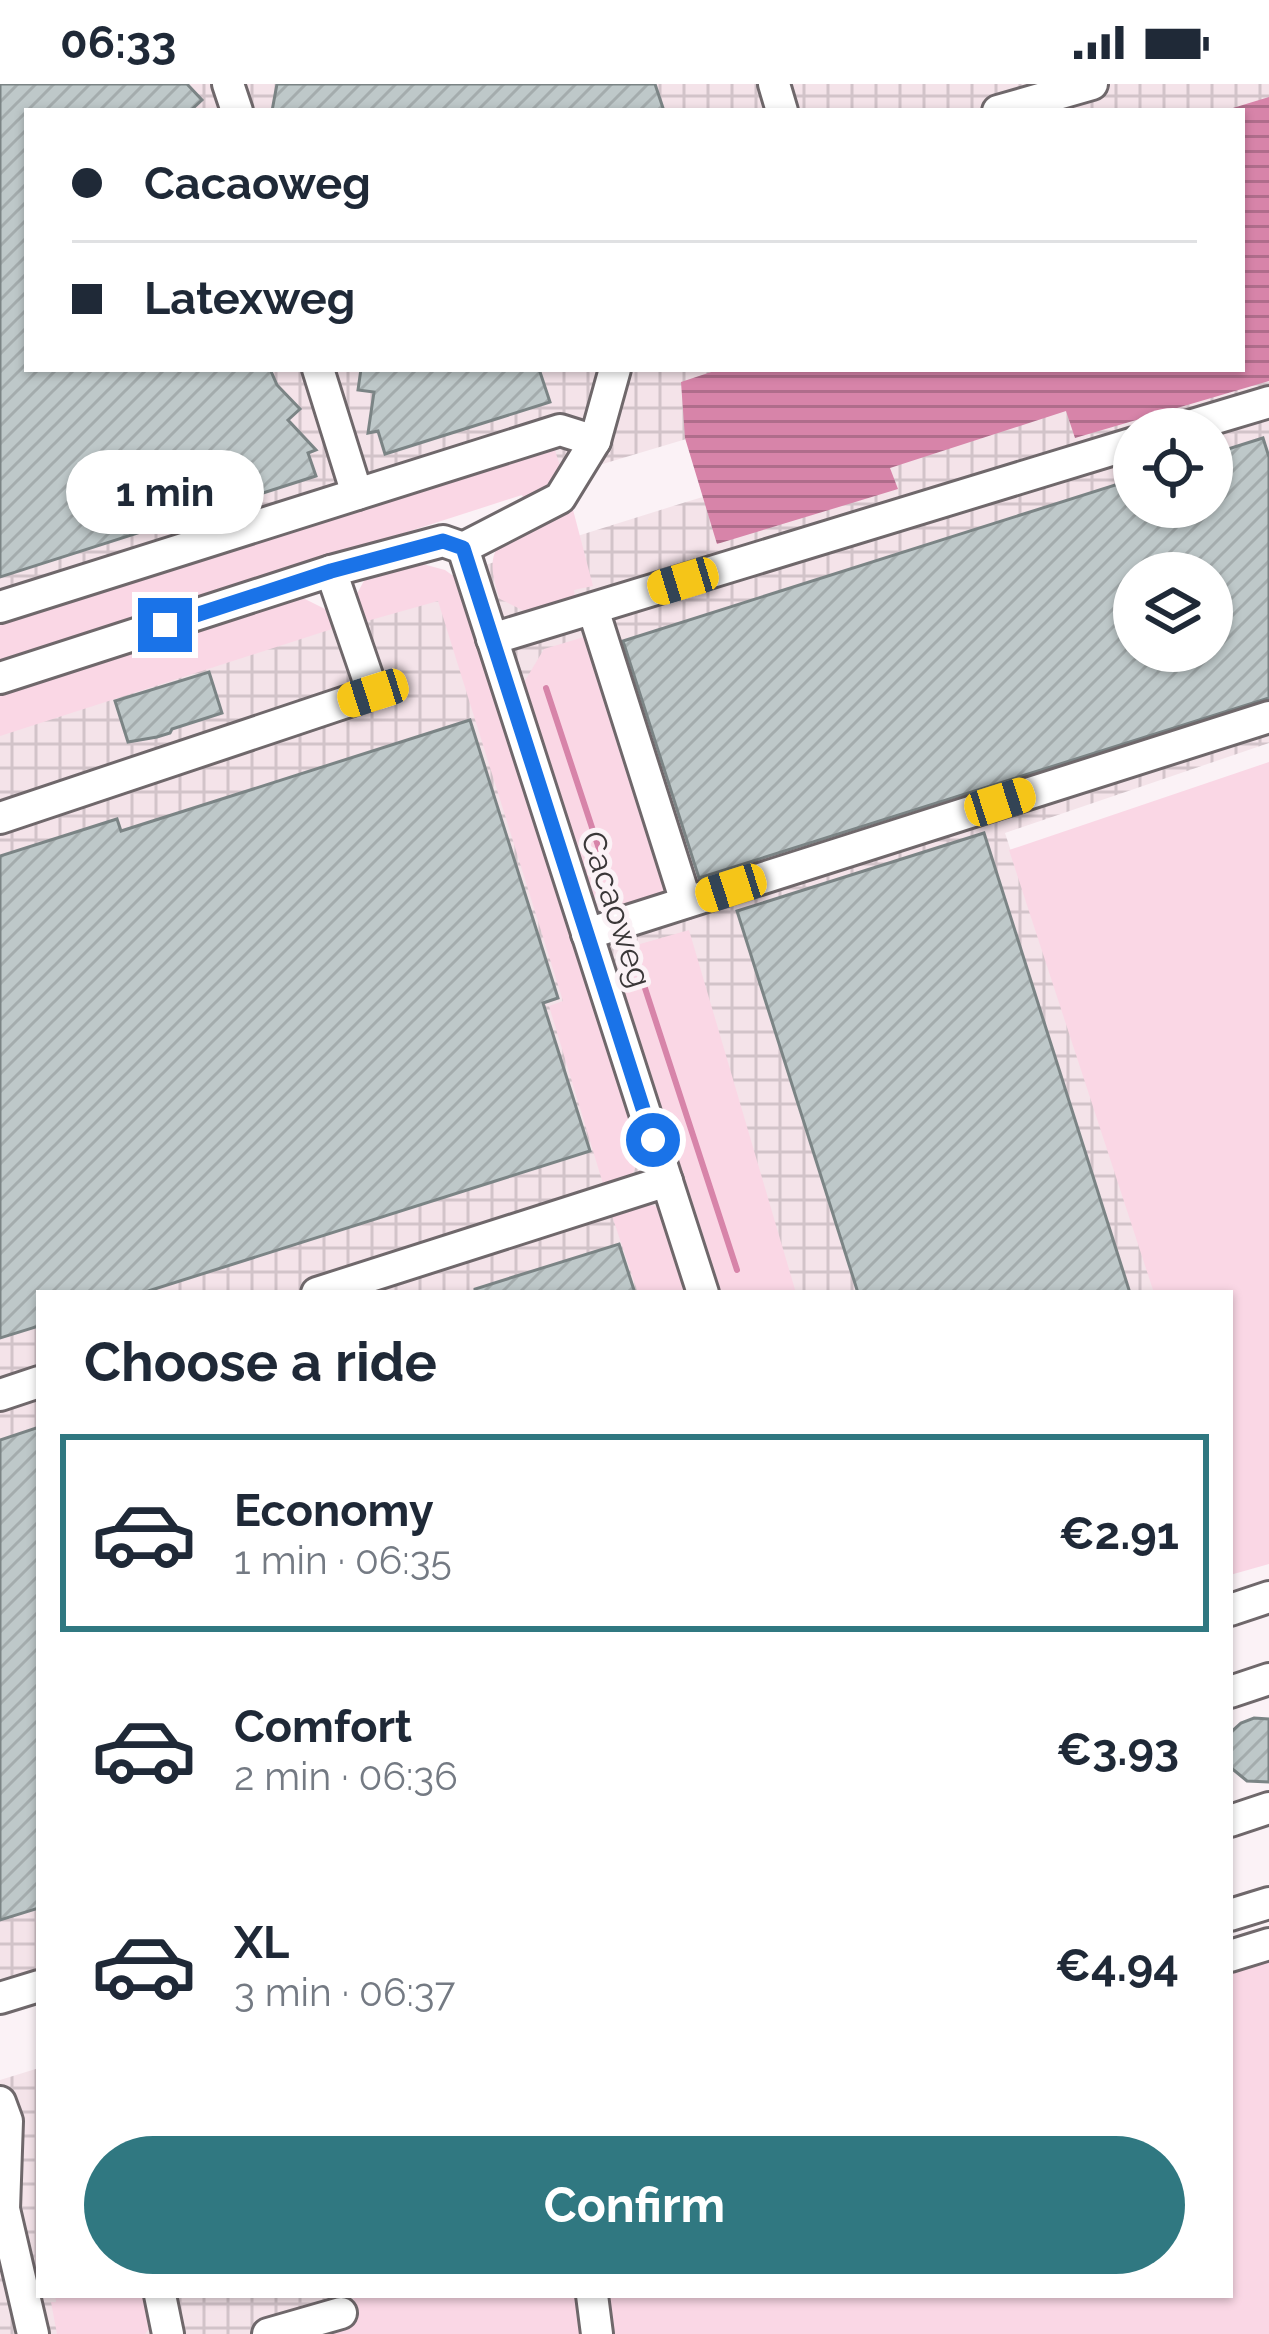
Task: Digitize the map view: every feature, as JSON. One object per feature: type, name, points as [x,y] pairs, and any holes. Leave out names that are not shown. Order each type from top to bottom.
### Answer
[{"type":"street","points":[[1008,108],[1091,84]]},
{"type":"street","points":[[319,372],[357,494]]},
{"type":"street","points":[[0,678],[331,571],[443,541],[463,548],[560,498],[596,441],[614,372]]},
{"type":"street","points":[[1233,413],[1269,402]]},
{"type":"street","points":[[0,608],[560,430],[596,441]]},
{"type":"street","points":[[492,639],[1113,449]]},
{"type":"street","name":"Cacaoweg","points":[[463,548],[702,1290]]},
{"type":"street","points":[[0,818],[373,693],[331,571]]},
{"type":"street","points":[[593,609],[686,902]]},
{"type":"street","points":[[587,934],[1269,717]]},
{"type":"street","points":[[326,1290],[667,1181]]},
{"type":"street","points":[[0,1395],[36,1383]]},
{"type":"street","points":[[1233,1609],[1269,1597]]},
{"type":"street","points":[[1233,1691],[1269,1679]]},
{"type":"street","points":[[1233,1820],[1269,1808]]},
{"type":"street","points":[[1233,1914],[1269,1903]]},
{"type":"street","points":[[1233,1955],[1269,1944]]},
{"type":"street","points":[[0,1998],[36,1987]]},
{"type":"street","points":[[0,2102],[7,2120],[4,2209],[33,2334]]},
{"type":"street","points":[[161,2298],[168,2334]]},
{"type":"street","points":[[592,2298],[597,2334]]},
{"type":"street","points":[[268,2334],[341,2313]]},
{"type":"shaded area","points":[[0,84],[1269,84],[1269,112],[1245,112],[1245,108],[24,108],[24,372],[790,372],[693,437],[0,644]]},
{"type":"shaded area","points":[[1269,97],[1269,381],[1177,408],[1113,408],[1113,427],[1075,438],[1066,411],[890,468],[898,489],[717,544],[685,438],[681,382],[711,372],[1245,372],[1245,108],[1233,108]]},
{"type":"shaded area","points":[[1269,328],[1269,743],[1005,833],[1154,1290],[36,1290],[36,2000],[0,2011],[0,717],[686,502],[1122,372],[1245,372],[1245,364]]},
{"type":"shaded area","points":[[552,442],[593,586],[574,590],[576,606],[536,617],[500,599],[493,571],[496,551],[509,535],[533,521],[522,495],[0,663],[0,616]]},
{"type":"shaded area","points":[[419,563],[445,570],[463,583],[644,1149],[631,1177],[604,1187],[549,1006],[563,1001],[438,601],[360,623],[353,601],[366,577]]},
{"type":"shaded area","points":[[301,597],[327,610],[332,629],[0,736],[0,692]]},
{"type":"shaded area","points":[[584,637],[657,862],[679,895],[625,915],[590,895],[523,684],[544,649]]},
{"type":"shaded area","points":[[1269,762],[1269,1564],[1233,1574],[1233,1290],[1153,1290],[1009,850]]},
{"type":"shaded area","points":[[689,930],[795,1290],[716,1290],[618,981],[640,944]]},
{"type":"shaded area","points":[[637,1198],[660,1209],[686,1290],[637,1290],[609,1207]]},
{"type":"shaded area","points":[[1269,1954],[1269,2334],[614,2334],[608,2298],[1233,2298],[1233,1965]]},
{"type":"shaded area","points":[[36,2069],[36,2298],[360,2298],[367,2334],[0,2334],[0,2080]]},
{"type":"shaded area","points":[[55,2298],[150,2298],[154,2322],[145,2334],[57,2334],[51,2302]]},
{"type":"shaded area","points":[[353,2298],[580,2298],[585,2334],[314,2334],[313,2330],[357,2320]]},
{"type":"building","points":[[0,84],[187,84],[202,100],[193,108],[24,108],[24,372],[271,372],[300,409],[288,420],[316,450],[308,453],[316,476],[0,577]]},
{"type":"building","points":[[277,84],[655,84],[663,108],[273,108]]},
{"type":"building","points":[[361,372],[540,372],[550,402],[385,454],[378,431],[368,433],[374,392],[358,390]]},
{"type":"building","points":[[1263,438],[1269,457],[1269,698],[699,878],[623,641],[1113,486],[1113,528],[1233,528],[1233,447]]},
{"type":"building","points":[[209,672],[222,713],[170,733],[128,742],[115,701]]},
{"type":"building","points":[[470,720],[558,998],[543,1003],[590,1151],[151,1290],[36,1290],[36,1327],[0,1338],[0,856],[117,819],[121,831]]},
{"type":"building","points":[[984,833],[1129,1290],[857,1290],[737,911]]},
{"type":"building","points":[[619,1244],[634,1290],[475,1290]]},
{"type":"building","points":[[36,1428],[36,1909],[0,1920],[0,1440]]},
{"type":"building","points":[[1269,1719],[1269,1782],[1247,1781],[1233,1769],[1233,1730],[1241,1723]]},
{"type":"waterway","points":[[546,688],[608,876]]},
{"type":"waterway","points":[[642,979],[737,1270]]},
{"type":"route","points":[[165,625],[331,571],[443,541],[463,548],[653,1140]]}]
